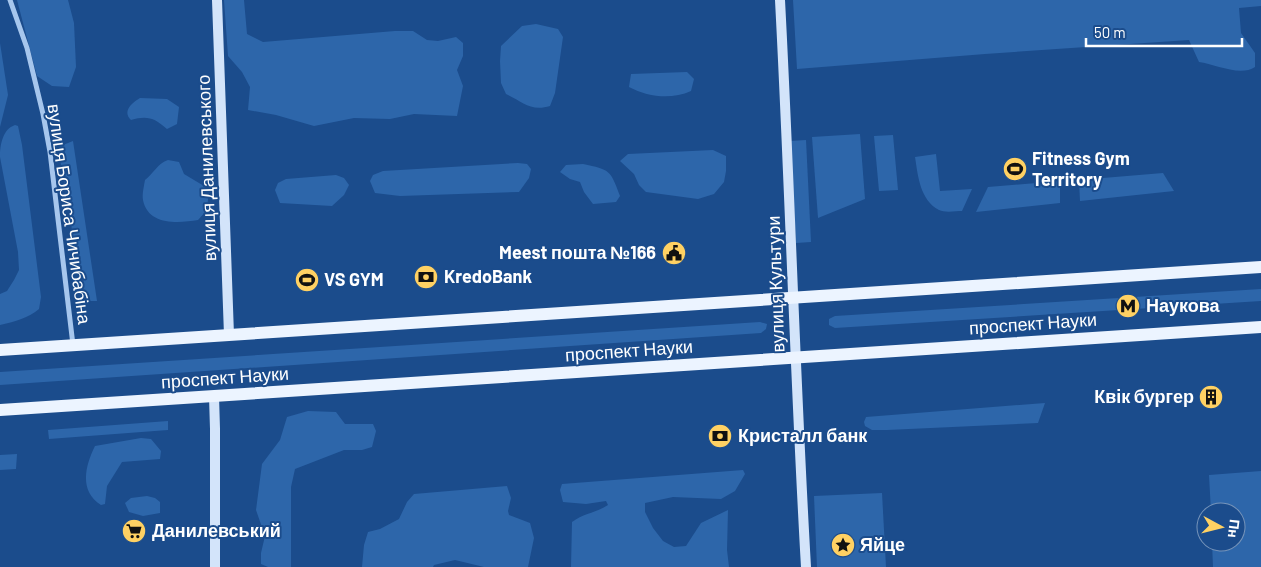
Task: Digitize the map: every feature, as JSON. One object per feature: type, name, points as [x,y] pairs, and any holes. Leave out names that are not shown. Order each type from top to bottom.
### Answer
[{"type":"main road","points":[[0,350],[1261,267]]},
{"type":"main road","name":"проспект Науки","points":[[0,410],[1261,327]]},
{"type":"street","name":"вулиця Бориса Чичибабіна","points":[[10,0],[27,48],[52,162],[73,345]]},
{"type":"street","name":"вулиця Данилевського","points":[[217,0],[230,335]]},
{"type":"street","name":"вулиця Культури","points":[[780,0],[806,567]]},
{"type":"street","points":[[214,396],[216,429],[215,567]]},
{"type":"shaded area","points":[[17,0],[68,0],[74,23],[76,67],[69,87],[52,86],[37,76]]},
{"type":"shaded area","points":[[224,0],[244,0],[247,34],[263,42],[395,31],[413,31],[427,40],[438,41],[456,37],[463,43],[463,56],[457,70],[463,86],[457,116],[414,114],[390,119],[354,118],[314,126],[276,115],[248,110],[250,87],[242,72],[228,56]]},
{"type":"shaded area","points":[[793,0],[1261,0],[1261,6],[1239,8],[1241,33],[1255,53],[1255,67],[1242,71],[1199,62],[1189,40],[797,69]]},
{"type":"shaded area","points":[[536,24],[558,29],[563,37],[555,93],[550,106],[537,108],[526,105],[506,94],[501,83],[500,61],[501,46],[522,26]]},
{"type":"shaded area","points":[[0,43],[8,95],[0,127]]},
{"type":"shaded area","points":[[687,72],[694,79],[691,91],[676,96],[652,95],[629,87],[631,74]]},
{"type":"shaded area","points":[[140,98],[167,99],[179,107],[177,124],[167,129],[159,122],[146,118],[131,120],[128,117],[128,110]]},
{"type":"shaded area","points":[[15,125],[18,126],[22,145],[41,297],[39,309],[35,312],[21,319],[0,325],[0,294],[7,291],[19,270],[18,252],[0,157],[5,133]]},
{"type":"shaded area","points":[[860,134],[865,199],[818,218],[812,137]]},
{"type":"shaded area","points":[[893,135],[898,190],[879,191],[874,136]]},
{"type":"shaded area","points":[[806,140],[811,242],[796,243],[790,141]]},
{"type":"shaded area","points":[[73,141],[97,301],[84,301],[58,147]]},
{"type":"shaded area","points":[[713,150],[726,156],[724,182],[714,194],[698,199],[646,192],[639,185],[634,174],[620,161],[628,154]]},
{"type":"shaded area","points":[[936,154],[940,191],[972,189],[962,211],[941,211],[933,206],[924,194],[915,157]]},
{"type":"shaded area","points":[[168,160],[179,162],[184,174],[209,189],[207,210],[198,220],[182,222],[165,221],[151,215],[146,208],[143,200],[145,180],[161,164]]},
{"type":"shaded area","points":[[527,164],[531,169],[529,178],[519,192],[400,196],[375,193],[370,181],[373,175],[383,171]]},
{"type":"shaded area","points":[[583,164],[608,172],[614,180],[620,196],[616,202],[593,204],[584,192],[580,182],[570,179],[560,172],[566,165]]},
{"type":"shaded area","points":[[1163,173],[1174,191],[1080,201],[1079,180]]},
{"type":"shaded area","points":[[336,175],[344,178],[349,185],[344,195],[332,206],[280,203],[275,190],[278,183],[286,179]]},
{"type":"shaded area","points":[[1060,181],[1060,203],[976,212],[988,187]]},
{"type":"shaded area","points":[[1261,289],[1261,301],[835,328],[829,325],[829,319],[835,316]]},
{"type":"shaded area","points":[[760,322],[767,324],[766,329],[761,333],[0,385],[0,372]]},
{"type":"shaded area","points":[[1045,403],[1038,423],[872,430],[865,426],[864,422],[866,417]]},
{"type":"shaded area","points":[[308,411],[336,412],[345,424],[373,424],[376,431],[372,447],[362,450],[344,450],[295,469],[291,487],[291,567],[268,567],[261,564],[261,553],[265,536],[256,510],[262,464],[280,440],[287,417]]},
{"type":"shaded area","points":[[168,421],[168,430],[49,439],[48,430]]},
{"type":"shaded area","points":[[141,438],[151,439],[161,451],[160,459],[122,462],[107,486],[105,504],[101,505],[89,493],[86,478],[95,446]]},
{"type":"shaded area","points":[[17,454],[16,469],[0,470],[0,455]]},
{"type":"shaded area","points":[[743,470],[745,474],[735,491],[721,499],[673,497],[645,503],[645,512],[653,528],[663,541],[674,547],[686,546],[701,523],[728,510],[727,550],[729,567],[571,567],[572,522],[608,505],[606,501],[586,504],[563,502],[560,490],[562,484]]},
{"type":"shaded area","points":[[1261,471],[1261,567],[1213,567],[1212,552],[1246,552],[1246,502],[1210,502],[1209,475]]},
{"type":"shaded area","points":[[507,486],[511,498],[509,515],[530,523],[534,538],[528,567],[484,567],[455,560],[434,565],[433,567],[362,567],[364,545],[368,532],[380,529],[399,519],[407,502],[414,494]]},
{"type":"shaded area","points":[[882,493],[886,567],[817,567],[814,496]]},
{"type":"shaded area","points":[[147,496],[155,498],[160,502],[160,513],[143,516],[129,512],[125,503],[131,498]]},
{"type":"place","name":"Fitness Gym Territory","points":[[1015,169]]},
{"type":"place","name":"Meest пошта №166","points":[[674,253]]},
{"type":"place","name":"KredoBank","points":[[426,277]]},
{"type":"place","name":"VS GYM","points":[[307,280]]},
{"type":"place","name":"Наукова","points":[[1128,306]]},
{"type":"place","name":"Квік бургер","points":[[1211,397]]},
{"type":"place","name":"Кристалл банк","points":[[720,436]]},
{"type":"place","name":"Данилевський","points":[[134,531]]},
{"type":"place","name":"Яйце","points":[[843,545]]}]
